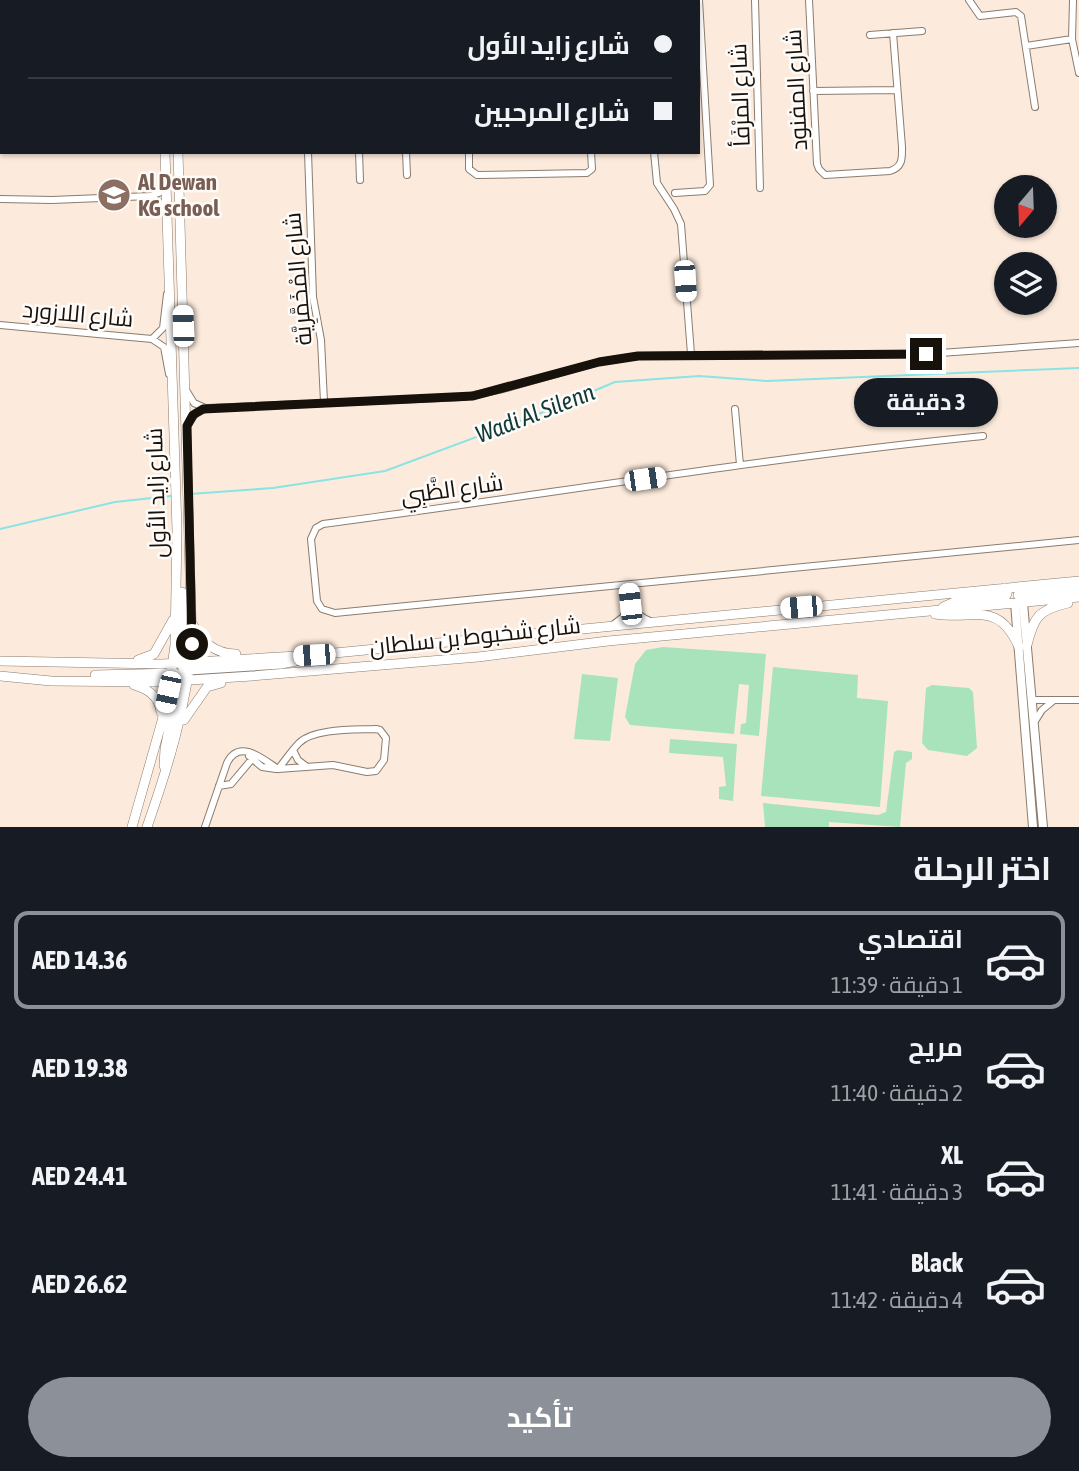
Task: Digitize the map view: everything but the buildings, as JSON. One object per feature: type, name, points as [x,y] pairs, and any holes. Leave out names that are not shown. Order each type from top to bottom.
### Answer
[{"type":"main road","name":"شارع زايد الأول","points":[[147,827],[176,738],[180,672],[176,612],[177,530],[165,154]]},
{"type":"main road","name":"شارع زايد الأول","points":[[132,827],[192,624],[178,154]]},
{"type":"main road","points":[[165,774],[165,750],[180,672],[182,587],[177,567]]},
{"type":"main road","name":"شارع شخبوط بن سلطان","points":[[0,676],[51,681],[122,681],[314,655],[1079,581]]},
{"type":"main road","points":[[1007,588],[1019,603],[1032,700],[1043,827]]},
{"type":"main road","points":[[939,610],[954,602],[1006,596],[1007,588]]},
{"type":"main road","points":[[1019,603],[1079,588]]},
{"type":"main road","points":[[1033,827],[1019,662],[1023,646],[1040,614],[1079,599]]},
{"type":"main road","name":"شارع شخبوط بن سلطان","points":[[0,661],[119,664],[180,672],[252,676],[1079,599]]},
{"type":"main road","points":[[119,664],[148,658],[154,654],[176,612]]},
{"type":"main road","points":[[923,612],[943,616],[992,616],[1008,626],[1023,646]]},
{"type":"main road","points":[[192,624],[204,641],[224,653],[290,652],[314,655]]},
{"type":"main road","points":[[1019,662],[1024,670],[1026,698],[1032,700]]},
{"type":"main road","points":[[51,681],[180,672]]},
{"type":"main road","points":[[176,738],[191,708],[207,687],[241,681],[252,676]]},
{"type":"main road","points":[[122,681],[153,695],[160,706],[162,721]]},
{"type":"street","name":"شارع المرْفَأ","points":[[755,0],[760,188]]},
{"type":"street","name":"شارع المفنود","points":[[809,0],[818,166],[823,173],[831,176],[890,171],[899,166],[902,156],[893,33]]},
{"type":"street","points":[[969,0],[981,16],[1016,12],[1019,14],[1035,107]]},
{"type":"street","points":[[1075,4],[1072,39],[1079,73]]},
{"type":"street","points":[[675,193],[705,191],[710,185],[700,17]]},
{"type":"street","points":[[870,34],[922,31]]},
{"type":"street","points":[[1026,46],[1072,39]]},
{"type":"street","points":[[813,91],[897,90]]},
{"type":"street","name":"شارع المْخَمَّرِيَّة","points":[[308,154],[313,297],[321,340],[324,402]]},
{"type":"street","points":[[359,154],[360,180]]},
{"type":"street","points":[[406,154],[407,175]]},
{"type":"street","points":[[469,154],[469,169],[477,175],[587,173],[592,169],[592,154]]},
{"type":"street","points":[[654,154],[657,183],[681,224],[691,354]]},
{"type":"street","points":[[0,198],[52,200],[150,196],[159,193],[166,185]]},
{"type":"street","points":[[150,196],[163,208],[167,219]]},
{"type":"street","name":"شارع اللازورد","points":[[152,339],[163,328],[165,302],[170,286]]},
{"type":"street","name":"شارع اللازورد","points":[[0,325],[152,339],[164,347],[172,379]]},
{"type":"street","points":[[187,426],[193,415],[207,408],[473,396],[599,362],[638,356],[926,354],[1079,343]]},
{"type":"street","points":[[186,389],[194,403],[207,408]]},
{"type":"street","points":[[735,409],[740,466]]},
{"type":"street","name":"شارع الظَّبِي","points":[[984,436],[866,447],[323,524],[316,528],[312,535],[317,601],[322,609],[330,613],[1079,540]]},
{"type":"street","points":[[628,584],[630,604],[639,616],[653,621]]},
{"type":"street","points":[[612,625],[623,617],[630,604]]},
{"type":"street","points":[[1032,700],[1079,700]]},
{"type":"street","points":[[1034,723],[1042,710],[1054,700]]},
{"type":"street","points":[[247,751],[252,759],[262,766],[278,769],[333,765],[367,772],[376,771],[384,760],[386,738],[376,729],[320,733],[304,739],[278,769]]},
{"type":"street","points":[[293,750],[298,760],[307,767]]},
{"type":"street","points":[[205,827],[229,759],[236,752],[247,751],[257,755],[278,769]]},
{"type":"street","points":[[219,786],[231,785],[252,759]]},
{"type":"green space","points":[[663,647],[766,654],[759,736],[740,734],[741,724],[746,723],[749,685],[739,684],[734,734],[630,725],[625,717],[635,664],[646,650]]},
{"type":"green space","points":[[773,667],[858,675],[857,698],[888,701],[880,807],[761,796]]},
{"type":"green space","points":[[582,674],[618,678],[610,741],[574,739]]},
{"type":"green space","points":[[932,685],[969,688],[973,692],[977,748],[967,756],[928,750],[922,743],[926,688]]},
{"type":"green space","points":[[670,739],[737,744],[733,801],[719,799],[719,787],[726,786],[723,757],[669,753]]},
{"type":"green space","points":[[894,752],[912,752],[912,759],[906,763],[900,827],[829,822],[829,827],[765,827],[763,803],[878,815],[886,812]]},
{"type":"waterway","name":"Wadi Al Silenn","points":[[190,494],[273,488],[385,471],[541,413],[615,382],[699,376],[766,381],[1079,368]]},
{"type":"waterway","name":"Wadi Al Silenn","points":[[0,529],[115,502],[171,496]]},
{"type":"place","name":"Al Dewan KG school","points":[[114,195]]},
{"type":"route","points":[[192,644],[187,426],[193,415],[203,409],[473,396],[599,362],[638,356],[926,354]]}]
